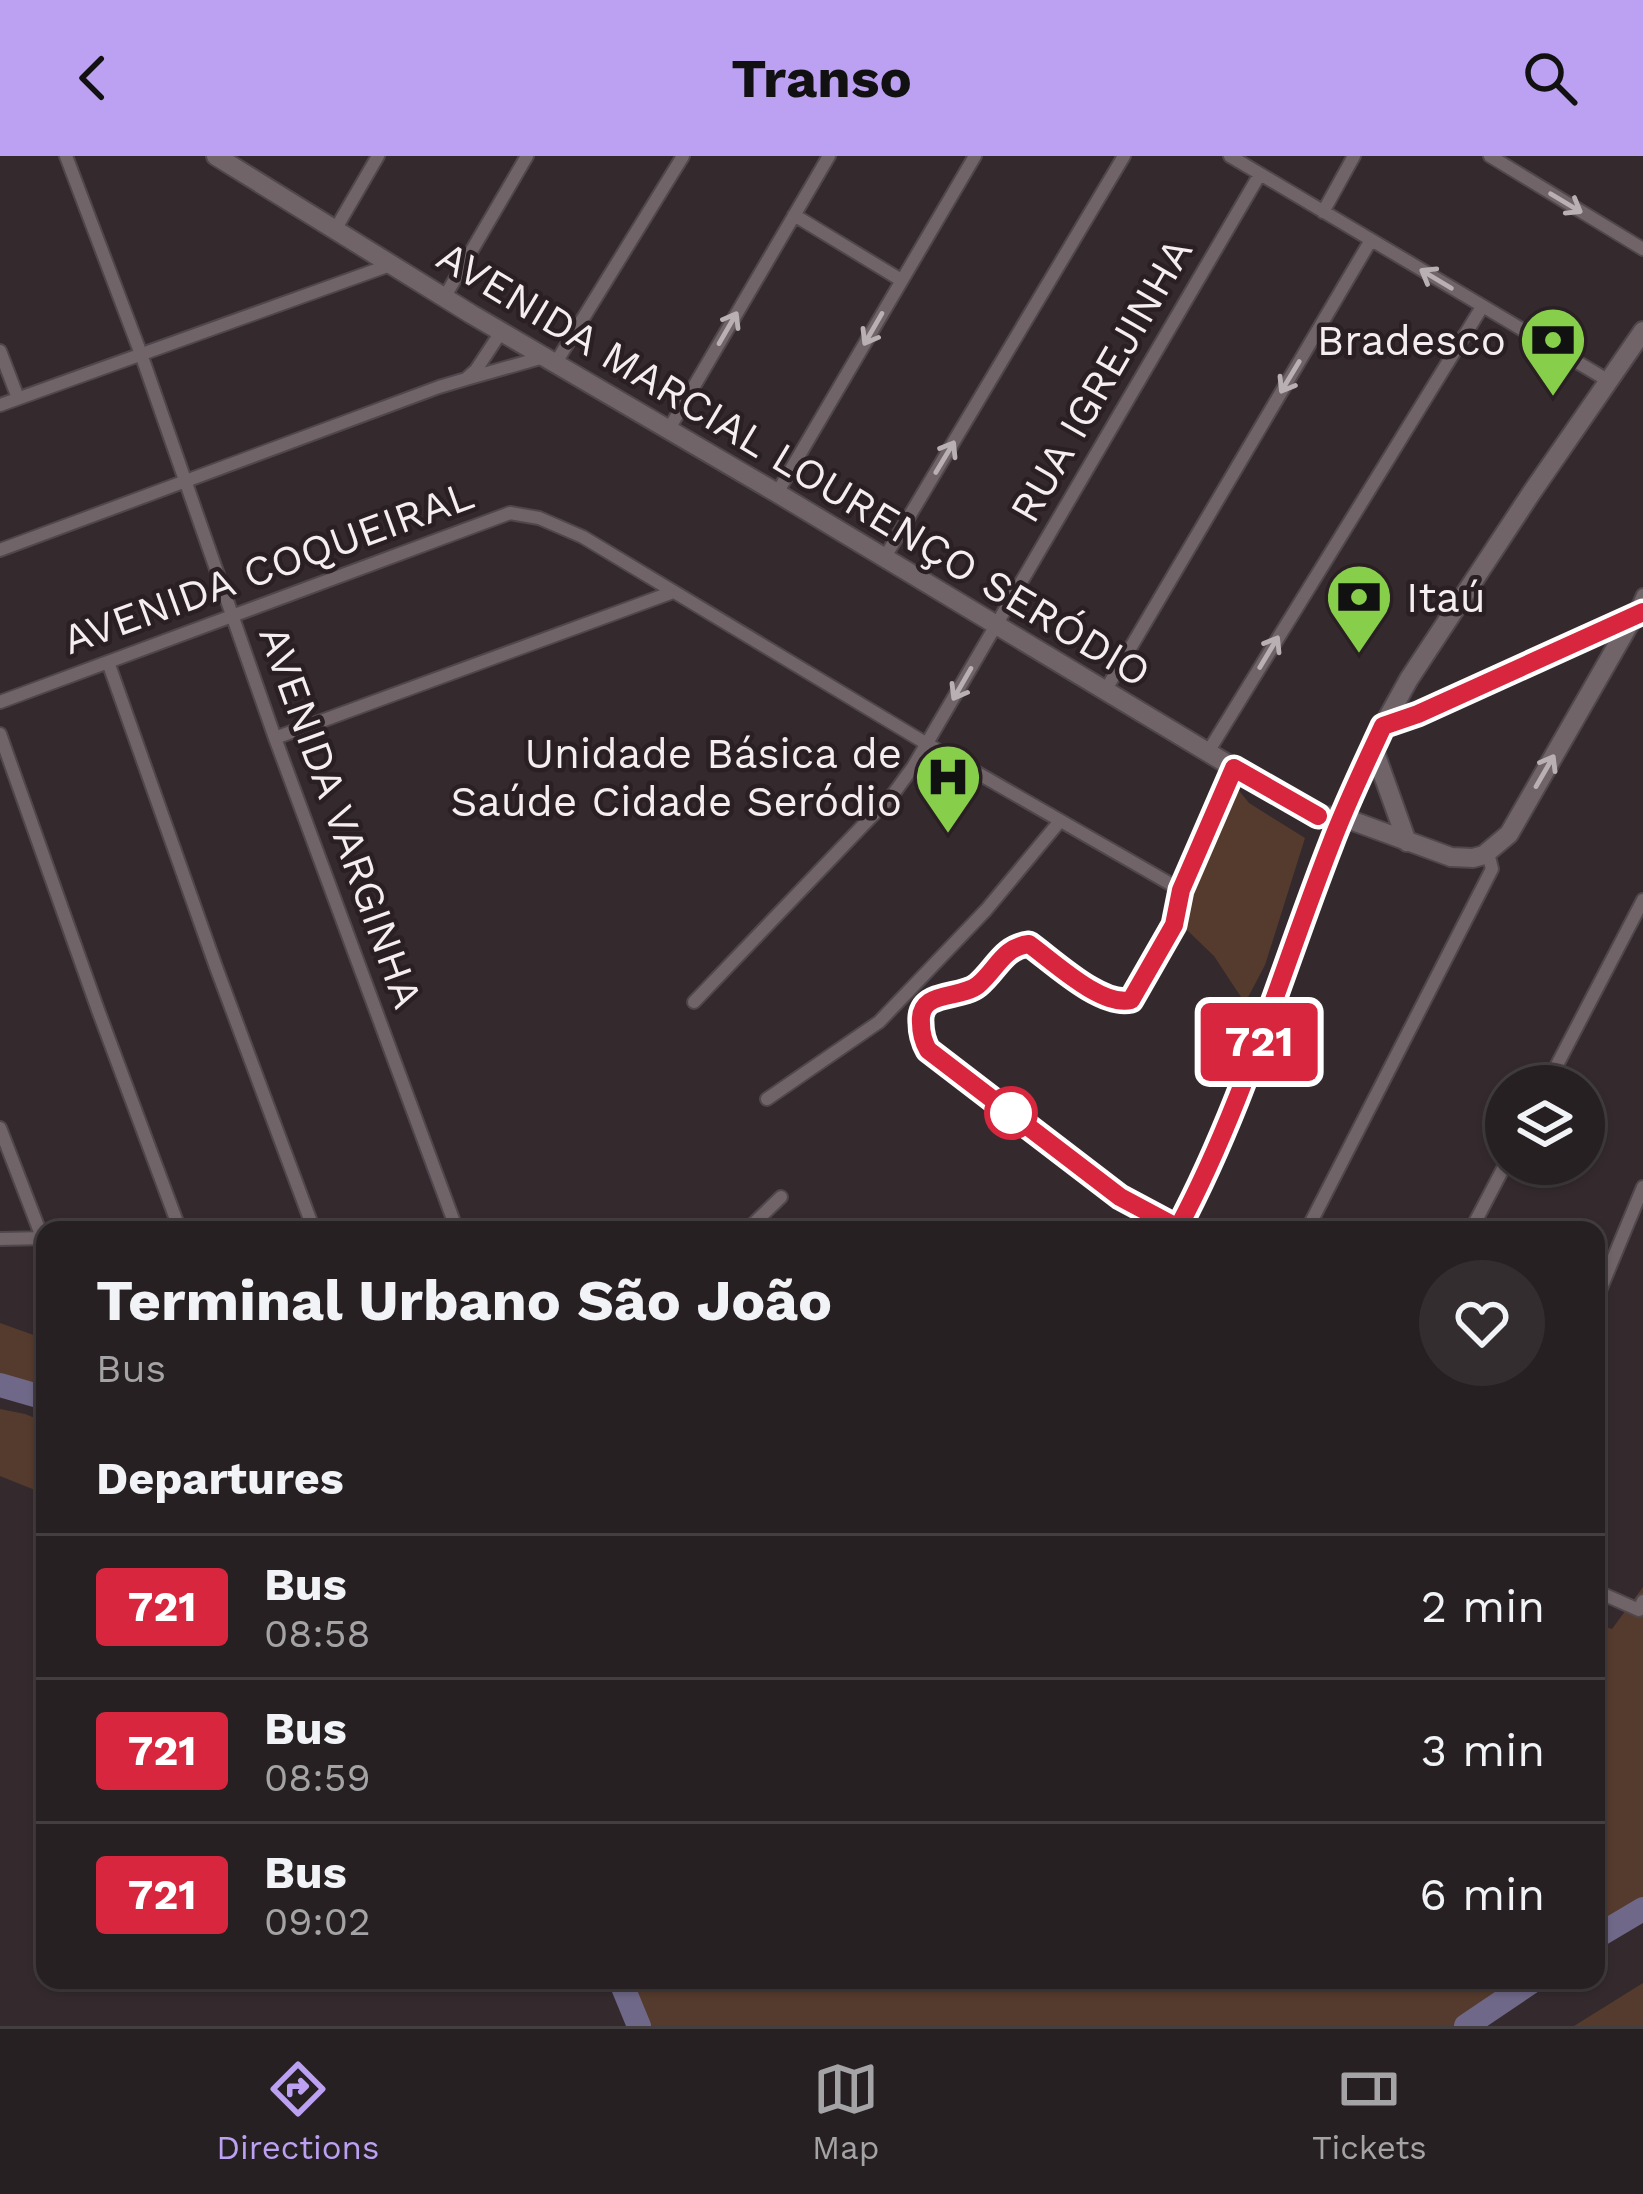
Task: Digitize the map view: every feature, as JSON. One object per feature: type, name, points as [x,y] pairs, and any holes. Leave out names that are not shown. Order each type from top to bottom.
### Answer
[{"type":"main road","name":"AVENIDA MARCIAL LOURENÇO SERÓDIO","points":[[221,157],[444,298],[1318,816],[1342,817],[1451,857],[1488,853]]},
{"type":"main road","points":[[1342,817],[1409,679],[1643,331]]},
{"type":"main road","points":[[1383,726],[1638,614]]},
{"type":"main road","points":[[1488,853],[1509,834],[1638,614]]},
{"type":"main road","points":[[1574,645],[1593,657],[1595,684]]},
{"type":"main road","points":[[1409,679],[1440,703]]},
{"type":"main road","points":[[1373,747],[1407,842]]},
{"type":"street","name":"AVENIDA VARGINHA","points":[[66,156],[455,1221]]},
{"type":"street","points":[[335,230],[378,156]]},
{"type":"street","points":[[444,298],[527,156]]},
{"type":"street","points":[[0,550],[418,394],[550,361],[683,156]]},
{"type":"street","points":[[669,429],[830,156]]},
{"type":"street","points":[[777,493],[975,156]]},
{"type":"street","points":[[885,557],[1124,156]]},
{"type":"street","points":[[1230,156],[1609,381]]},
{"type":"street","points":[[1323,212],[1354,156]]},
{"type":"street","points":[[1490,156],[1643,249]]},
{"type":"street","name":"RUA IGREJINHA","points":[[694,1002],[894,793],[1260,174]]},
{"type":"street","points":[[794,215],[901,280]]},
{"type":"street","points":[[1105,691],[1371,241]]},
{"type":"street","points":[[0,405],[391,265]]},
{"type":"street","points":[[1208,752],[1482,307]]},
{"type":"street","points":[[466,379],[501,332]]},
{"type":"street","points":[[0,351],[18,398]]},
{"type":"street","name":"AVENIDA COQUEIRAL","points":[[0,702],[510,513],[557,524],[1181,890],[1234,768]]},
{"type":"street","points":[[275,738],[674,592]]},
{"type":"street","points":[[1638,614],[1643,595]]},
{"type":"street","points":[[108,662],[311,1221]]},
{"type":"street","points":[[0,734],[177,1221]]},
{"type":"street","points":[[1182,1221],[1244,1080],[1342,817]]},
{"type":"street","points":[[766,1099],[879,1022],[986,910],[1060,821]]},
{"type":"street","points":[[1312,1221],[1492,869],[1488,853]]},
{"type":"street","points":[[1557,1065],[1643,900]]},
{"type":"street","points":[[0,1127],[37,1221]]},
{"type":"street","points":[[1476,1221],[1495,1185]]},
{"type":"street","points":[[1605,1278],[1643,1186]]},
{"type":"street","points":[[756,1221],[781,1197]]},
{"type":"street","points":[[0,1239],[36,1238]]},
{"type":"street","points":[[1605,1595],[1641,1605]]},
{"type":"shaded area","points":[[1236,787],[1249,803],[1305,838],[1265,965],[1245,1003],[1214,956],[1187,930],[1183,906]]},
{"type":"shaded area","points":[[0,1323],[36,1336],[36,1386],[0,1377]]},
{"type":"shaded area","points":[[0,1409],[36,1418],[36,1490],[0,1476]]},
{"type":"shaded area","points":[[1643,1587],[1643,1912],[1605,1931],[1605,1627],[1612,1629]]},
{"type":"shaded area","points":[[1643,1983],[1643,2026],[1574,2026]]},
{"type":"shaded area","points":[[621,1989],[1521,1989],[1466,2026],[637,2026]]},
{"type":"waterway","points":[[0,1385],[36,1395]]},
{"type":"waterway","points":[[1605,1932],[1643,1909]]},
{"type":"waterway","points":[[624,1989],[639,2026]]},
{"type":"waterway","points":[[1466,2026],[1521,1989]]},
{"type":"bus line","name":"721","points":[[1182,1221],[1202,1184],[1331,843],[1383,726],[1643,612]]},
{"type":"bus line","name":"721","points":[[1165,1221],[1120,1197],[928,1050],[922,1040],[920,1012],[933,1000],[973,989],[1008,950],[1029,944],[1105,999],[1131,1000],[1174,925],[1181,890],[1234,768],[1318,816]]},
{"type":"place","name":"Bradesco","points":[[1553,399]]},
{"type":"place","name":"Itaú","points":[[1359,656]]},
{"type":"place","name":"Unidade Básica de Saúde Cidade Seródio","points":[[948,836]]}]
